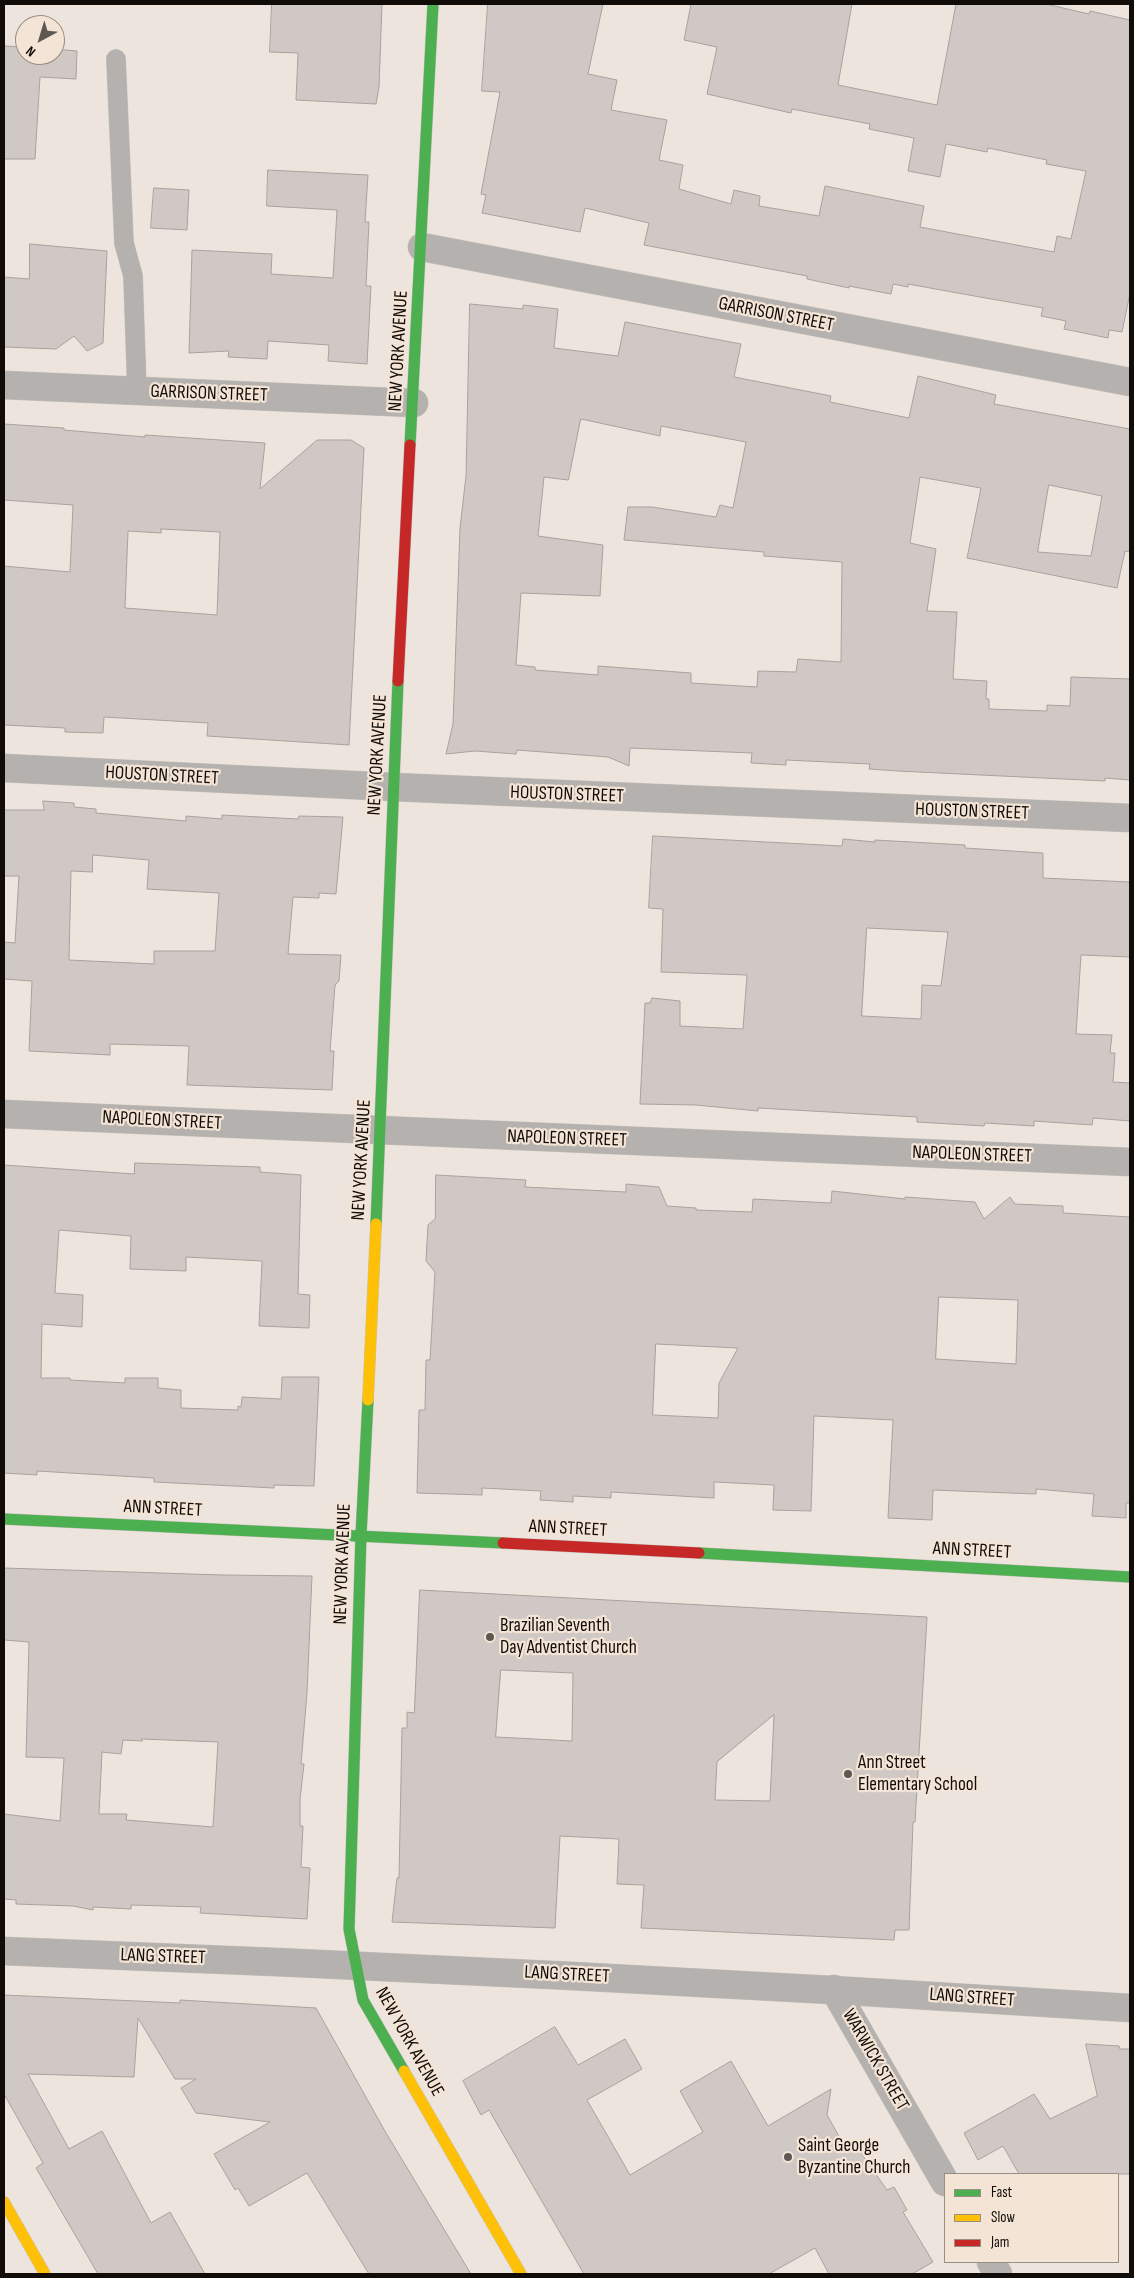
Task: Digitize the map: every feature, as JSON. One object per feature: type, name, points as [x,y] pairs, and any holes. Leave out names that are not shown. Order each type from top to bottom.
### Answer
[{"type":"street","name":"NEW YORK AVENUE","points":[[433,4],[393,787],[381,1131],[361,1536],[349,1928],[363,2000],[521,2274]]},
{"type":"street","name":"GARRISON STREET","points":[[422,247],[1130,382]]},
{"type":"street","name":"GARRISON STREET","points":[[4,385],[414,403]]},
{"type":"street","name":"HOUSTON STREET","points":[[4,768],[393,787],[1130,818]]},
{"type":"street","name":"NAPOLEON STREET","points":[[4,1114],[1130,1162]]},
{"type":"street","name":"ANN STREET","points":[[4,1519],[1130,1577]]},
{"type":"street","name":"LANG STREET","points":[[4,1951],[355,1964],[834,1989],[1130,2008]]},
{"type":"street","name":"WARWICK STREET","points":[[834,1989],[944,2180]]},
{"type":"street","points":[[4,2202],[45,2274]]},
{"type":"street","points":[[992,2263],[998,2274]]},
{"type":"lane","points":[[116,59],[124,243],[133,276],[136,392]]},
{"type":"building","points":[[272,4],[382,4],[379,87],[376,104],[296,100],[298,53],[270,52]]},
{"type":"building","points":[[488,4],[603,4],[588,74],[617,80],[611,110],[667,120],[659,160],[683,165],[679,189],[731,204],[734,190],[760,196],[759,206],[819,216],[825,186],[924,206],[920,227],[1054,252],[1057,236],[1071,239],[1086,171],[1046,164],[1047,160],[988,148],[987,152],[946,144],[940,177],[908,171],[914,138],[869,129],[870,124],[792,109],[791,113],[707,94],[717,47],[684,40],[691,4],[852,4],[838,85],[937,105],[956,4],[1046,4],[1089,14],[1090,11],[1130,20],[1130,293],[1122,332],[1109,330],[1108,338],[1064,329],[1066,321],[1041,316],[1043,308],[908,284],[908,287],[893,284],[891,294],[849,286],[849,288],[807,279],[807,276],[644,245],[649,223],[585,208],[580,232],[482,213],[486,195],[481,194],[500,92],[482,91]]},
{"type":"building","points":[[4,46],[15,47],[15,65],[65,65],[65,50],[77,51],[76,79],[40,77],[35,159],[4,159]]},
{"type":"building","points":[[268,170],[368,175],[365,222],[369,222],[366,286],[371,286],[367,364],[328,361],[329,345],[268,341],[267,359],[228,357],[229,351],[189,353],[192,250],[272,254],[271,274],[333,278],[337,210],[267,206]]},
{"type":"building","points":[[154,188],[189,190],[187,230],[151,228]]},
{"type":"building","points":[[30,244],[107,251],[103,343],[87,351],[74,336],[56,349],[4,347],[4,277],[29,279]]},
{"type":"building","points":[[470,304],[523,309],[523,305],[558,309],[554,348],[618,356],[625,322],[741,344],[734,377],[831,396],[830,402],[909,418],[918,376],[996,395],[994,404],[1130,429],[1130,552],[1125,551],[1117,588],[967,558],[981,488],[920,477],[910,543],[936,549],[927,611],[957,612],[953,679],[987,681],[986,699],[989,699],[989,709],[1047,711],[1047,705],[1070,706],[1071,677],[1130,679],[1130,780],[1105,778],[1105,781],[898,771],[869,769],[870,764],[786,760],[786,765],[751,763],[752,753],[630,748],[629,766],[608,757],[517,750],[516,754],[475,751],[446,754],[453,724],[460,528],[466,476]],"holes":[[[581,419],[660,436],[661,426],[746,442],[733,508],[720,505],[716,517],[652,507],[628,507],[624,540],[764,552],[764,556],[842,562],[841,662],[798,659],[796,672],[758,671],[757,687],[691,683],[691,673],[598,666],[598,675],[535,670],[535,667],[516,665],[521,593],[600,596],[603,545],[538,536],[544,477],[568,480]],[[1049,485],[1102,496],[1091,556],[1038,552]]]},
{"type":"building","points":[[4,424],[64,428],[64,430],[145,437],[145,435],[265,443],[260,489],[317,440],[351,440],[364,448],[349,745],[207,736],[208,723],[104,717],[103,733],[65,732],[65,728],[4,725],[4,566],[70,572],[73,505],[4,500]],"holes":[[[161,529],[220,532],[217,615],[125,608],[128,531],[161,533]]]},
{"type":"building","points":[[43,801],[74,803],[74,807],[96,809],[96,813],[186,821],[186,816],[222,819],[222,815],[298,819],[299,816],[343,817],[336,894],[319,893],[319,898],[293,897],[288,954],[341,955],[339,981],[335,985],[330,1051],[334,1051],[332,1090],[187,1085],[189,1046],[110,1044],[110,1055],[29,1051],[32,981],[4,979],[4,942],[15,943],[19,876],[4,876],[4,810],[44,810]],"holes":[[[93,855],[149,860],[147,889],[219,893],[215,951],[154,951],[154,964],[69,960],[71,871],[92,872]]]},
{"type":"building","points":[[653,836],[842,846],[843,839],[965,845],[965,848],[1043,853],[1043,878],[1130,882],[1130,957],[1081,955],[1076,1034],[1112,1035],[1110,1053],[1115,1053],[1113,1082],[1130,1083],[1130,1121],[1093,1118],[1092,1125],[1034,1121],[1034,1126],[985,1123],[984,1126],[917,1122],[917,1117],[758,1108],[758,1111],[696,1105],[640,1104],[645,1003],[650,1003],[652,998],[680,1001],[680,1026],[743,1029],[747,975],[661,972],[663,909],[649,908]],"holes":[[[867,928],[948,932],[941,986],[922,985],[921,1019],[862,1016]]]},
{"type":"building","points":[[135,1163],[260,1167],[260,1172],[301,1175],[298,1294],[310,1295],[309,1328],[259,1326],[262,1261],[186,1257],[186,1271],[130,1269],[131,1236],[59,1230],[55,1293],[83,1295],[82,1327],[42,1324],[41,1378],[70,1378],[70,1380],[125,1383],[125,1378],[158,1378],[158,1388],[181,1390],[181,1408],[238,1410],[238,1406],[241,1407],[242,1397],[281,1399],[282,1377],[319,1377],[314,1486],[274,1485],[274,1488],[154,1482],[154,1478],[37,1471],[37,1475],[4,1473],[4,1165],[134,1174]]},
{"type":"building","points":[[436,1175],[526,1180],[525,1187],[626,1192],[626,1184],[659,1187],[667,1206],[696,1208],[696,1210],[752,1212],[753,1199],[831,1203],[832,1191],[905,1199],[905,1197],[975,1202],[984,1219],[1010,1197],[1015,1204],[1063,1206],[1063,1213],[1130,1217],[1130,1503],[1126,1503],[1126,1518],[1092,1516],[1094,1494],[1036,1489],[1036,1494],[933,1490],[932,1520],[888,1518],[893,1420],[814,1416],[811,1511],[773,1510],[774,1485],[714,1482],[714,1498],[611,1492],[611,1498],[573,1496],[573,1502],[540,1500],[541,1491],[482,1488],[482,1495],[417,1493],[419,1410],[425,1410],[426,1360],[430,1360],[435,1272],[426,1261],[428,1225],[435,1219]],"holes":[[[939,1297],[1018,1300],[1016,1364],[936,1359]],[[656,1344],[738,1348],[719,1383],[718,1418],[653,1415]]]},
{"type":"building","points":[[4,1568],[312,1576],[307,1693],[301,1764],[304,1764],[300,1799],[300,1826],[303,1826],[301,1867],[310,1868],[307,1919],[200,1913],[201,1907],[131,1905],[131,1909],[93,1907],[93,1910],[73,1906],[16,1904],[16,1900],[4,1899],[4,1814],[60,1821],[64,1758],[26,1757],[29,1642],[4,1640]],"holes":[[[123,1740],[218,1742],[213,1827],[126,1820],[127,1814],[99,1814],[102,1752],[121,1754]]]},
{"type":"building","points":[[420,1590],[927,1617],[915,1822],[913,1822],[909,1930],[895,1930],[894,1940],[641,1928],[644,1885],[617,1884],[619,1839],[560,1836],[555,1928],[392,1922],[397,1878],[399,1878],[402,1728],[407,1728],[407,1712],[414,1713]],"holes":[[[501,1670],[573,1673],[572,1741],[496,1737]],[[774,1715],[770,1801],[715,1800],[717,1762]]]},
{"type":"building","points":[[4,1995],[180,2003],[180,2000],[316,2008],[386,2133],[471,2274],[369,2274],[307,2173],[249,2206],[238,2188],[235,2190],[214,2154],[270,2122],[196,2113],[181,2088],[196,2079],[175,2079],[138,2018],[134,2077],[28,2074],[69,2149],[102,2131],[151,2223],[170,2212],[205,2274],[98,2274],[36,2168],[43,2163],[4,2094]]},
{"type":"building","points":[[555,2027],[578,2065],[625,2039],[642,2069],[587,2100],[630,2175],[703,2132],[680,2091],[731,2061],[768,2126],[831,2089],[827,2115],[844,2145],[858,2149],[887,2190],[894,2187],[907,2210],[903,2212],[933,2262],[912,2274],[829,2274],[815,2248],[769,2274],[584,2274],[489,2110],[481,2115],[463,2081]]},
{"type":"building","points":[[1086,2044],[1119,2046],[1120,2049],[1130,2049],[1130,2174],[1018,2173],[1003,2146],[978,2160],[964,2133],[1034,2094],[1050,2119],[1097,2096]]},
{"type":"traffic: fast","points":[[410,445],[433,4]]},
{"type":"traffic: fast","points":[[376,1224],[398,681]]},
{"type":"traffic: fast","points":[[368,1400],[361,1535],[349,1929],[363,2000],[404,2071]]},
{"type":"traffic: fast","points":[[4,1519],[503,1543]]},
{"type":"traffic: fast","points":[[699,1553],[1130,1577]]},
{"type":"traffic: slow","points":[[368,1400],[376,1224]]},
{"type":"traffic: slow","points":[[404,2071],[521,2274]]},
{"type":"traffic: slow","points":[[4,2202],[45,2274]]},
{"type":"traffic: jam","points":[[398,681],[410,445]]},
{"type":"traffic: jam","points":[[503,1543],[699,1553]]},
{"type":"place","name":"Brazilian Seventh Day Adventist Church","points":[[490,1637]]},
{"type":"place","name":"Ann Street Elementary School","points":[[848,1774]]},
{"type":"place","name":"Saint George Byzantine Church","points":[[788,2157]]}]
